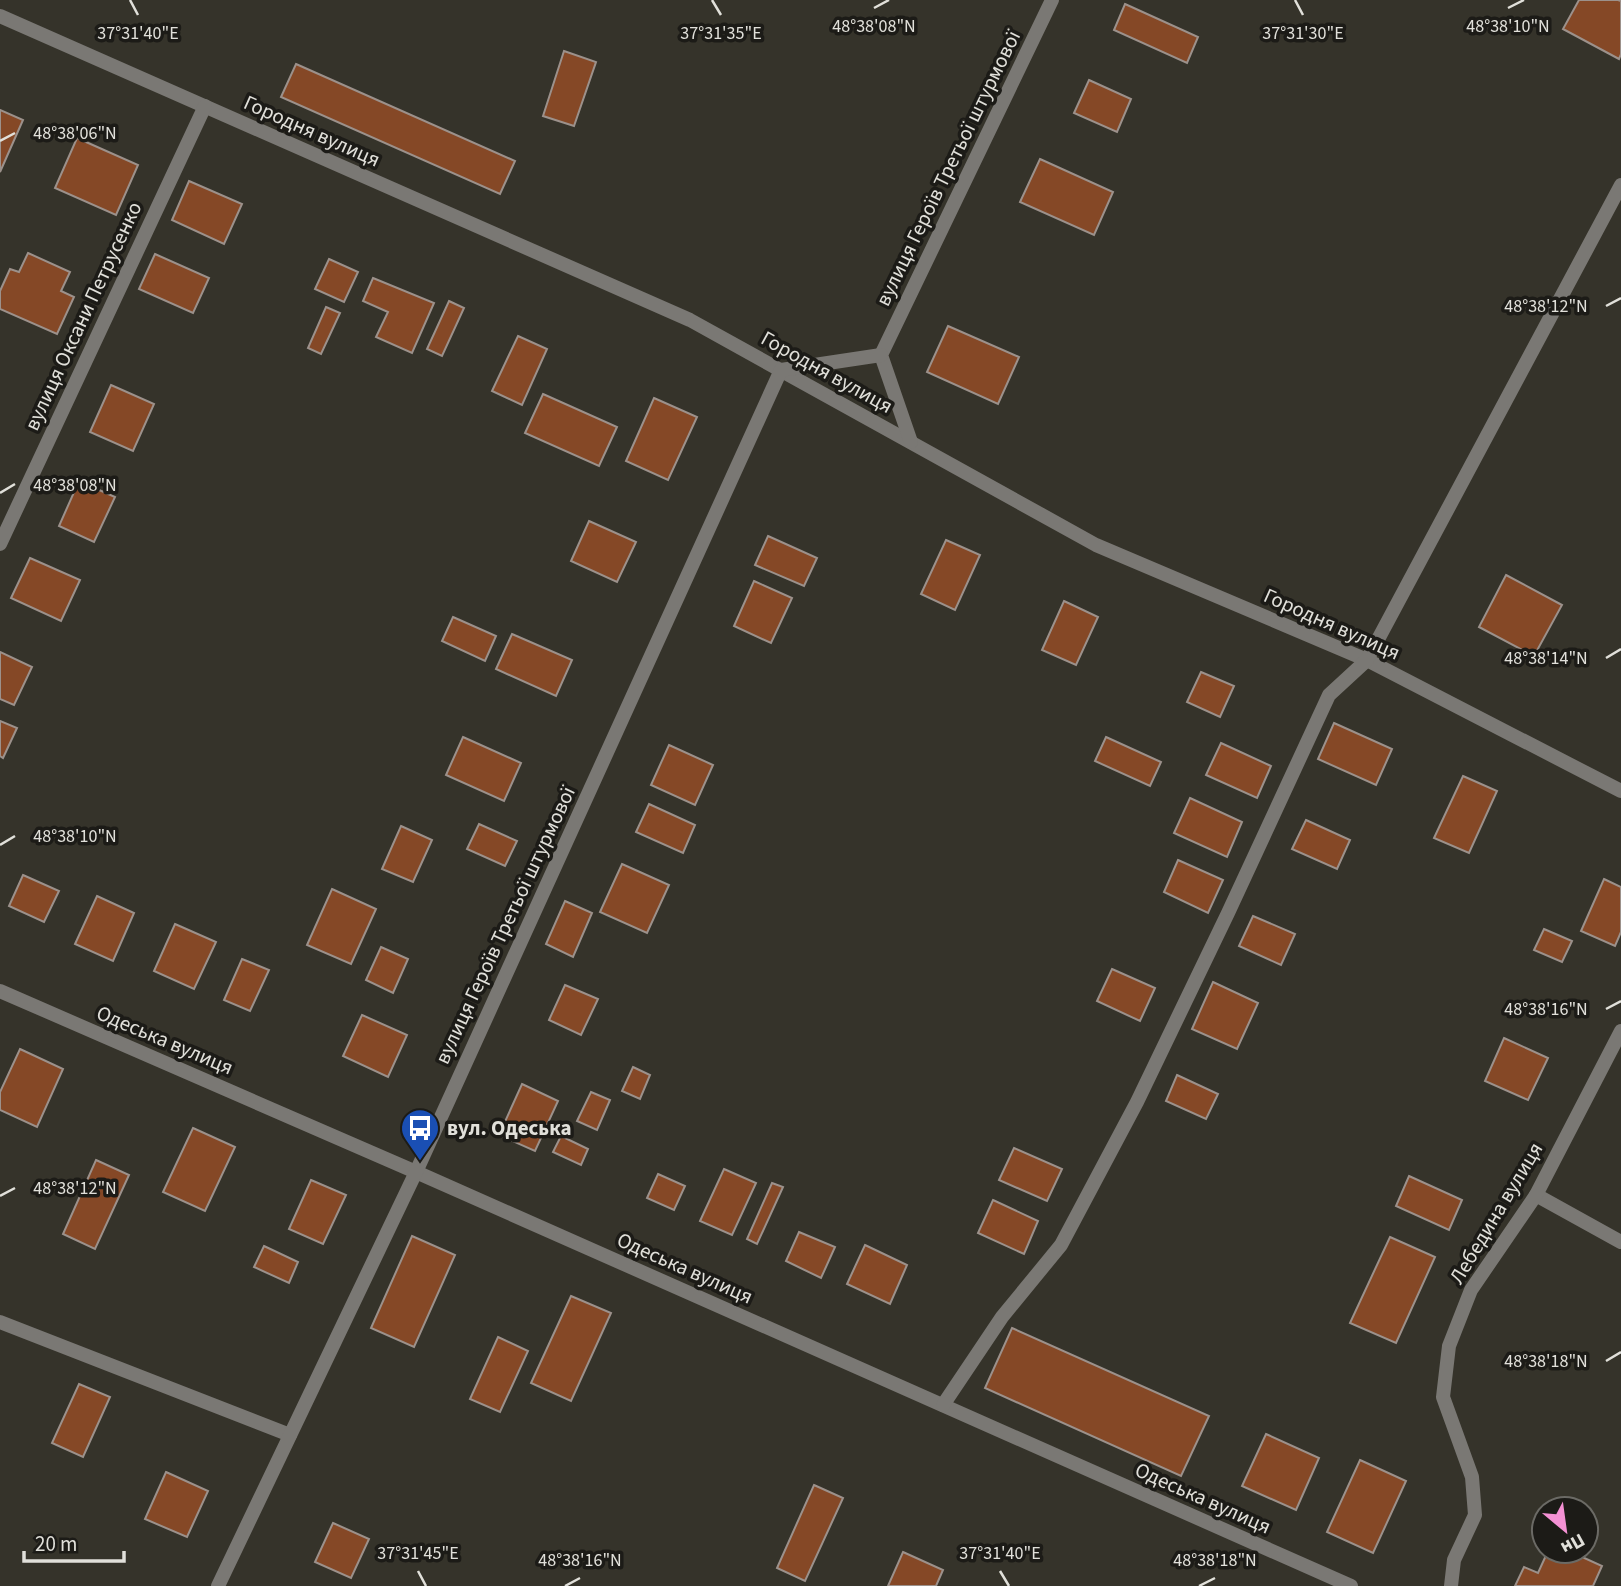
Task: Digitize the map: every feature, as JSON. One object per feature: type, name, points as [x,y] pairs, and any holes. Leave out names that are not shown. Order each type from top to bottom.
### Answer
[{"type":"street","name":"вулиця Героїв Третьої штурмової","points":[[881,355],[1052,0]]},
{"type":"street","name":"Городня вулиця","points":[[0,16],[690,320],[1096,545],[1367,660],[1621,790]]},
{"type":"street","name":"вулиця Оксани Петрусенко","points":[[0,544],[205,106]]},
{"type":"street","points":[[943,1405],[1002,1317],[1061,1245],[1138,1102],[1329,695],[1367,660],[1621,185]]},
{"type":"street","points":[[781,370],[881,355],[911,442]]},
{"type":"street","name":"вулиця Героїв Третьої штурмової","points":[[218,1586],[416,1171],[781,370]]},
{"type":"street","name":"Одеська вулиця","points":[[0,991],[416,1171],[1351,1586]]},
{"type":"street","name":"Лебедина вулиця","points":[[1451,1586],[1454,1560],[1475,1515],[1472,1478],[1443,1397],[1449,1346],[1471,1290],[1536,1195],[1621,1031]]},
{"type":"street","points":[[1536,1195],[1621,1242]]},
{"type":"street","points":[[0,1322],[290,1435]]},
{"type":"building","points":[[1579,0],[1621,1],[1619,59],[1563,29]]},
{"type":"building","points":[[1125,4],[1198,37],[1187,63],[1114,30]]},
{"type":"building","points":[[564,51],[596,62],[574,126],[543,116]]},
{"type":"building","points":[[296,64],[515,161],[500,194],[281,97]]},
{"type":"building","points":[[1089,80],[1131,99],[1117,132],[1074,113]]},
{"type":"building","points":[[0,110],[23,120],[0,172]]},
{"type":"building","points":[[77,138],[138,165],[116,215],[55,188]]},
{"type":"building","points":[[1040,159],[1113,192],[1094,235],[1020,202]]},
{"type":"building","points":[[189,181],[242,204],[224,244],[172,220]]},
{"type":"building","points":[[28,253],[70,272],[61,291],[74,297],[57,334],[0,309],[0,291],[10,269],[19,272]]},
{"type":"building","points":[[155,254],[209,278],[193,313],[139,289]]},
{"type":"building","points":[[329,259],[358,272],[344,302],[315,289]]},
{"type":"building","points":[[373,278],[434,303],[412,353],[376,337],[388,312],[363,301]]},
{"type":"building","points":[[449,301],[464,308],[442,356],[427,349]]},
{"type":"building","points":[[326,307],[340,313],[321,354],[308,348]]},
{"type":"building","points":[[948,326],[1019,357],[998,404],[927,372]]},
{"type":"building","points":[[518,336],[547,349],[522,405],[492,391]]},
{"type":"building","points":[[111,385],[154,404],[133,451],[90,432]]},
{"type":"building","points":[[543,394],[617,427],[599,466],[525,433]]},
{"type":"building","points":[[654,398],[697,417],[668,480],[626,461]]},
{"type":"building","points":[[79,481],[115,497],[94,542],[59,526]]},
{"type":"building","points":[[589,521],[636,542],[617,582],[571,561]]},
{"type":"building","points":[[768,536],[817,558],[804,586],[755,565]]},
{"type":"building","points":[[946,540],[980,555],[955,610],[921,594]]},
{"type":"building","points":[[30,558],[80,580],[61,621],[11,598]]},
{"type":"building","points":[[1506,575],[1562,605],[1534,656],[1479,627]]},
{"type":"building","points":[[754,581],[792,598],[771,643],[734,626]]},
{"type":"building","points":[[1064,601],[1098,617],[1076,665],[1042,650]]},
{"type":"building","points":[[453,617],[496,636],[485,661],[442,641]]},
{"type":"building","points":[[512,634],[572,660],[556,696],[496,669]]},
{"type":"building","points":[[0,652],[32,667],[14,705],[0,699]]},
{"type":"building","points":[[1201,672],[1234,686],[1220,717],[1187,702]]},
{"type":"building","points":[[0,721],[17,728],[3,758],[0,756]]},
{"type":"building","points":[[1334,723],[1392,749],[1376,785],[1318,759]]},
{"type":"building","points":[[463,737],[521,763],[504,801],[446,775]]},
{"type":"building","points":[[1106,737],[1161,762],[1150,786],[1095,761]]},
{"type":"building","points":[[1221,743],[1271,766],[1257,798],[1206,775]]},
{"type":"building","points":[[669,745],[713,765],[695,805],[651,785]]},
{"type":"building","points":[[1463,776],[1497,791],[1469,853],[1434,838]]},
{"type":"building","points":[[1190,798],[1242,822],[1227,857],[1174,833]]},
{"type":"building","points":[[649,804],[695,825],[683,853],[636,832]]},
{"type":"building","points":[[1306,820],[1350,840],[1337,869],[1292,849]]},
{"type":"building","points":[[479,824],[517,841],[505,866],[467,849]]},
{"type":"building","points":[[401,826],[432,840],[413,882],[382,869]]},
{"type":"building","points":[[1178,860],[1223,880],[1208,913],[1164,892]]},
{"type":"building","points":[[622,864],[669,885],[647,933],[600,912]]},
{"type":"building","points":[[23,875],[59,891],[44,922],[9,906]]},
{"type":"building","points":[[1604,879],[1621,887],[1621,932],[1615,946],[1581,931]]},
{"type":"building","points":[[332,889],[376,909],[351,964],[307,945]]},
{"type":"building","points":[[97,896],[134,913],[113,961],[75,944]]},
{"type":"building","points":[[565,901],[592,913],[573,957],[546,944]]},
{"type":"building","points":[[1253,916],[1295,934],[1281,965],[1239,946]]},
{"type":"building","points":[[175,924],[216,942],[194,989],[154,971]]},
{"type":"building","points":[[1544,929],[1572,941],[1562,962],[1534,950]]},
{"type":"building","points":[[381,947],[408,959],[393,993],[366,980]]},
{"type":"building","points":[[242,959],[269,970],[250,1011],[224,1000]]},
{"type":"building","points":[[1112,969],[1155,988],[1140,1021],[1097,1001]]},
{"type":"building","points":[[1213,982],[1258,1003],[1237,1049],[1192,1029]]},
{"type":"building","points":[[565,985],[598,999],[581,1035],[549,1020]]},
{"type":"building","points":[[362,1015],[407,1035],[388,1077],[343,1056]]},
{"type":"building","points":[[1504,1038],[1548,1058],[1528,1100],[1485,1081]]},
{"type":"building","points":[[20,1049],[63,1069],[37,1127],[0,1110],[0,1092]]},
{"type":"building","points":[[633,1067],[650,1075],[640,1099],[622,1091]]},
{"type":"building","points":[[1177,1075],[1218,1094],[1206,1119],[1166,1101]]},
{"type":"building","points":[[522,1084],[558,1101],[535,1151],[499,1135]]},
{"type":"building","points":[[591,1092],[610,1100],[597,1130],[577,1121]]},
{"type":"building","points":[[193,1128],[235,1147],[205,1211],[163,1192]]},
{"type":"building","points":[[561,1136],[588,1149],[581,1165],[553,1152]]},
{"type":"building","points":[[1014,1148],[1062,1169],[1047,1201],[999,1180]]},
{"type":"building","points":[[96,1160],[129,1175],[95,1249],[63,1234]]},
{"type":"building","points":[[724,1169],[756,1183],[732,1235],[700,1221]]},
{"type":"building","points":[[658,1174],[685,1186],[674,1210],[647,1198]]},
{"type":"building","points":[[1409,1176],[1462,1200],[1449,1230],[1396,1206]]},
{"type":"building","points":[[311,1180],[346,1195],[323,1244],[289,1229]]},
{"type":"building","points":[[772,1183],[783,1187],[757,1244],[747,1239]]},
{"type":"building","points":[[993,1200],[1038,1221],[1024,1254],[978,1233]]},
{"type":"building","points":[[799,1232],[835,1247],[821,1278],[786,1261]]},
{"type":"building","points":[[412,1236],[455,1255],[414,1347],[371,1328]]},
{"type":"building","points":[[1390,1237],[1435,1257],[1396,1343],[1350,1323]]},
{"type":"building","points":[[865,1245],[907,1265],[890,1304],[847,1284]]},
{"type":"building","points":[[264,1246],[298,1262],[289,1283],[254,1267]]},
{"type":"building","points":[[571,1296],[611,1313],[571,1401],[531,1383]]},
{"type":"building","points":[[1012,1328],[1209,1416],[1181,1476],[985,1388]]},
{"type":"building","points":[[498,1337],[528,1351],[500,1412],[470,1399]]},
{"type":"building","points":[[79,1384],[110,1397],[83,1457],[52,1443]]},
{"type":"building","points":[[1266,1434],[1319,1458],[1296,1510],[1242,1486]]},
{"type":"building","points":[[1360,1460],[1406,1481],[1373,1553],[1327,1532]]},
{"type":"building","points":[[166,1472],[208,1491],[187,1537],[145,1519]]},
{"type":"building","points":[[814,1485],[843,1498],[805,1581],[777,1568]]},
{"type":"building","points":[[333,1523],[369,1539],[351,1578],[315,1562]]},
{"type":"building","points":[[903,1552],[943,1570],[936,1586],[888,1586]]},
{"type":"building","points":[[1542,1565],[1602,1566],[1593,1586],[1515,1586],[1524,1567],[1538,1573]]},
{"type":"place","name":"вул. Одеська","points":[[420,1162]]}]
